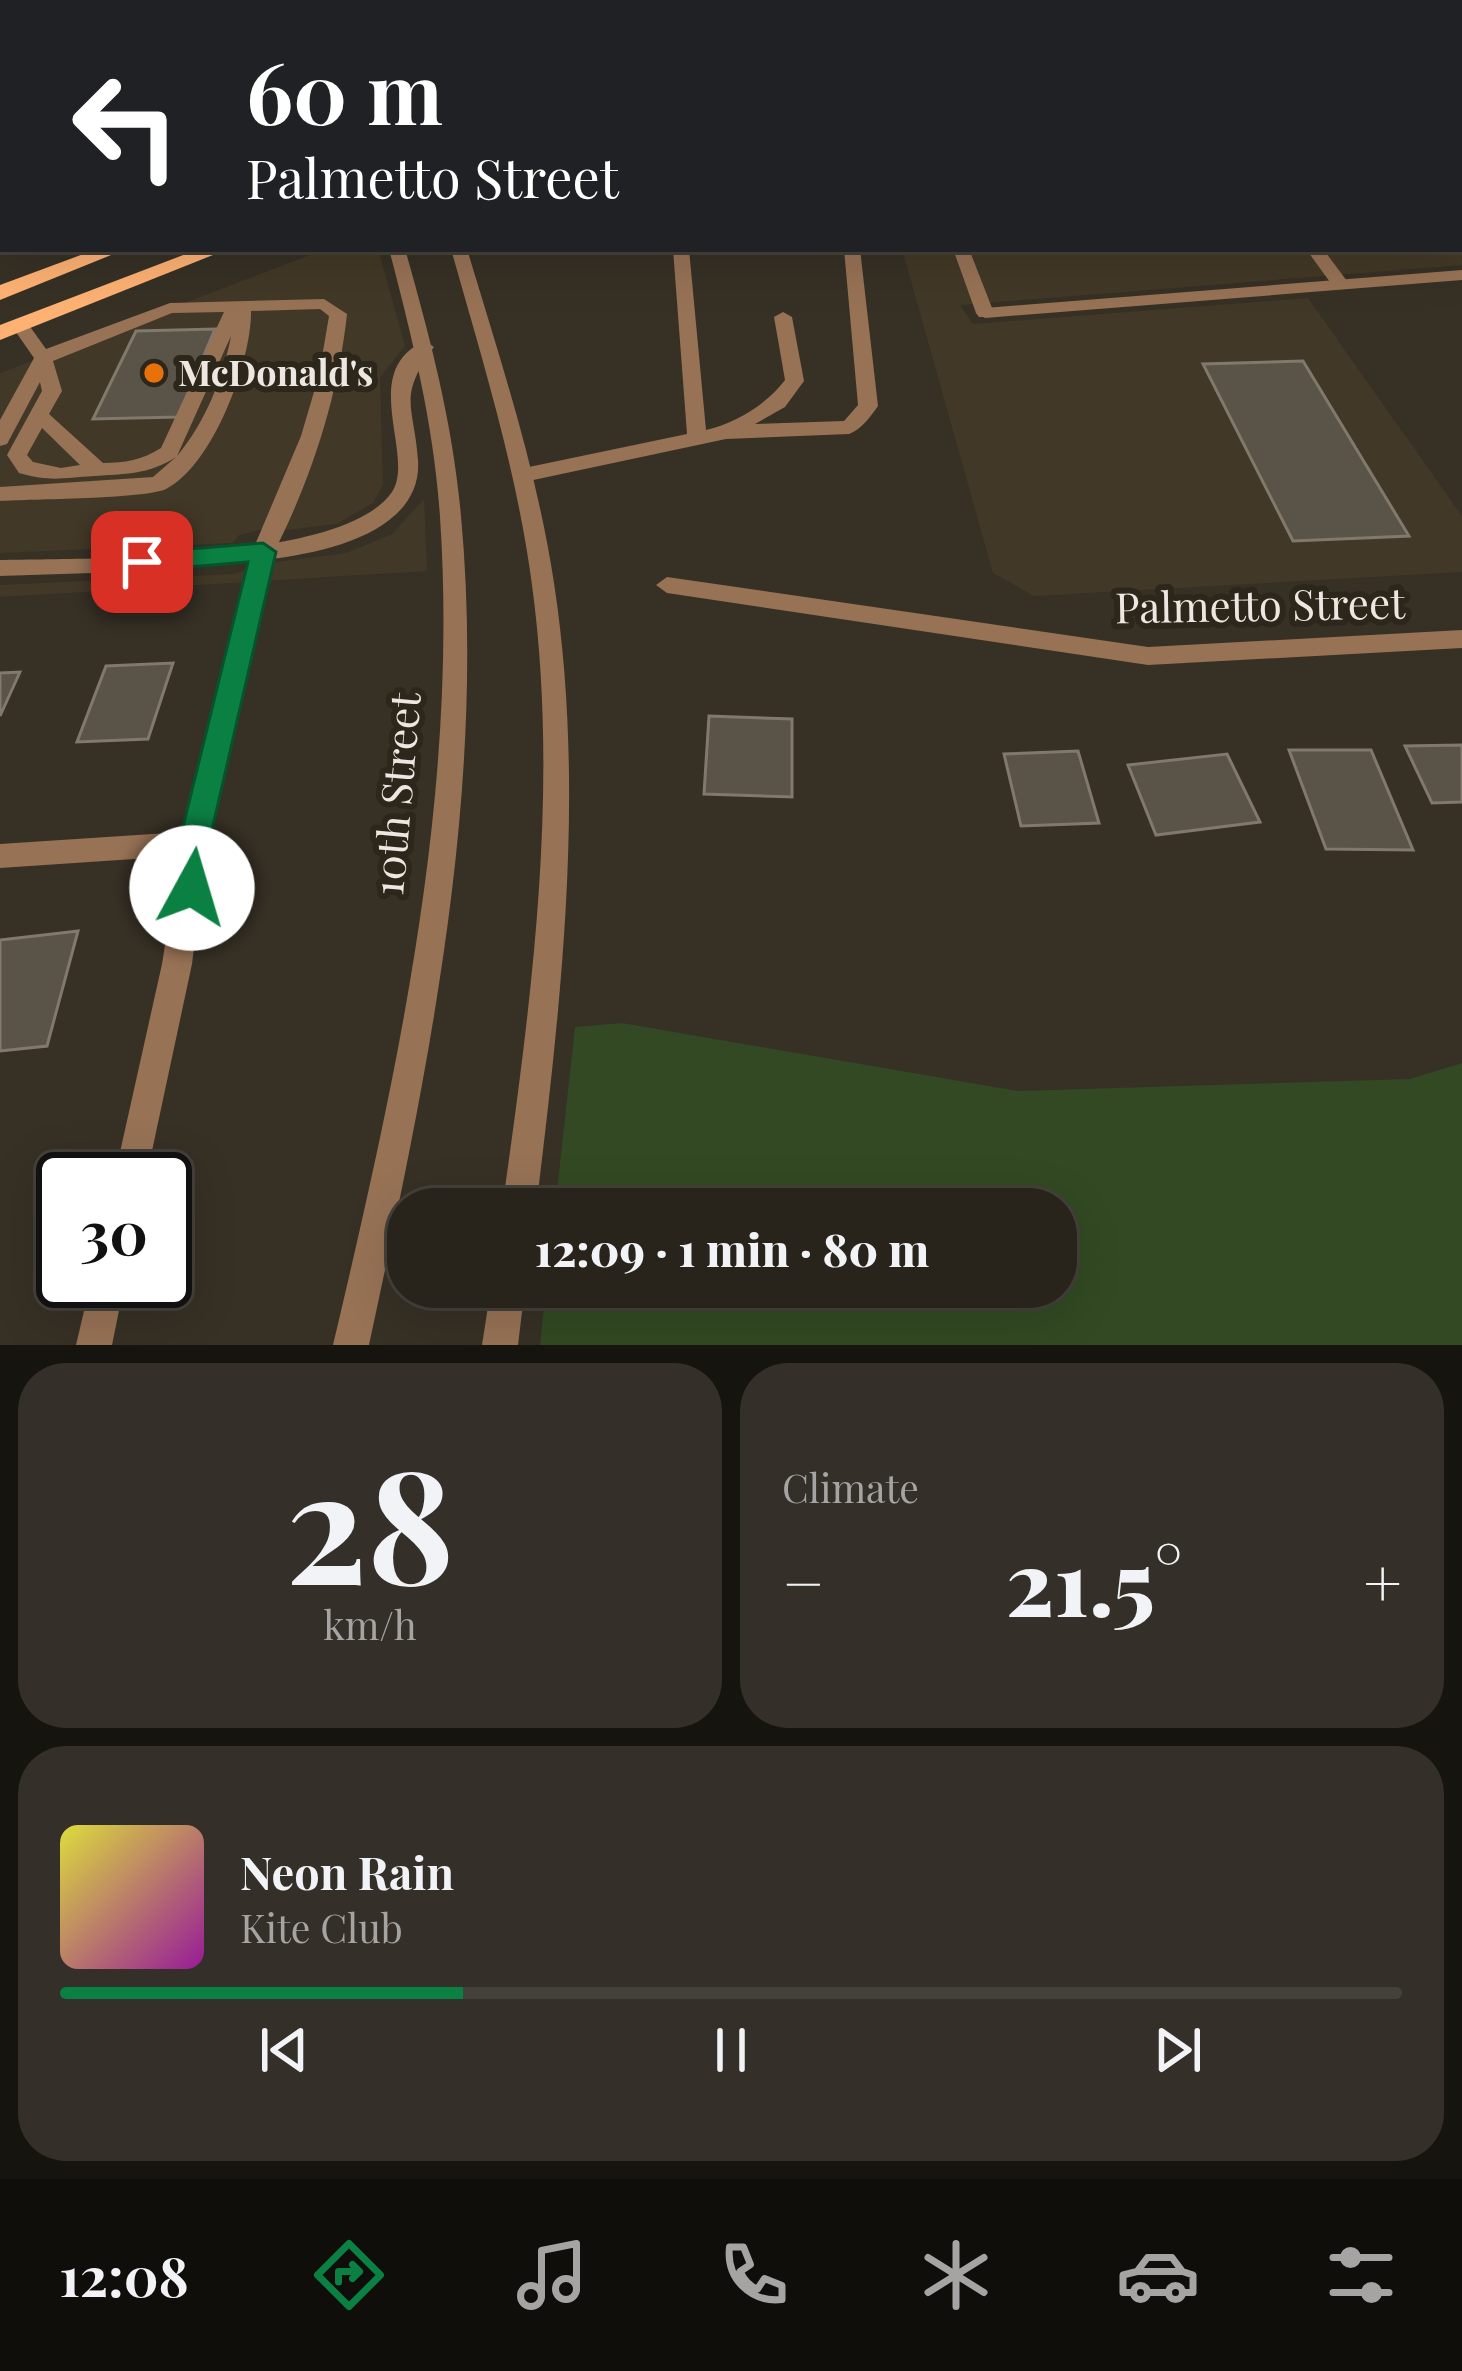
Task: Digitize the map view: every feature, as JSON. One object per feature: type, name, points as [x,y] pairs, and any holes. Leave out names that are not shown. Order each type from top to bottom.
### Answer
[{"type":"main road","points":[[0,293],[108,252]]},
{"type":"main road","points":[[10,329],[210,252]]},
{"type":"street","name":"10th Street","points":[[351,1345],[409,1096],[451,723],[455,564],[425,347],[398,252]]},
{"type":"street","points":[[460,252],[524,475],[554,679],[550,943],[521,1188]]},
{"type":"street","points":[[681,252],[697,439]]},
{"type":"street","points":[[524,475],[726,432],[850,427],[868,406],[852,252]]},
{"type":"street","points":[[962,252],[985,313],[1462,275]]},
{"type":"street","points":[[1316,252],[1341,285]]},
{"type":"street","points":[[10,329],[43,358],[52,391],[17,455],[26,468],[61,475],[150,465],[169,452],[239,304]]},
{"type":"street","points":[[0,494],[158,484],[178,474],[194,455],[242,338],[239,304]]},
{"type":"street","points":[[0,439],[43,358],[146,314],[239,304],[324,304],[338,314],[335,348],[309,435],[263,552],[194,843],[177,964],[136,1152]]},
{"type":"street","points":[[726,432],[778,404],[795,381],[783,317]]},
{"type":"street","points":[[0,568],[236,558],[344,538],[393,510],[406,484],[401,379],[425,347]]},
{"type":"street","points":[[39,415],[98,470]]},
{"type":"street","name":"Palmetto Street","points":[[667,585],[1148,656],[1462,639]]},
{"type":"street","points":[[0,856],[194,843]]},
{"type":"street","points":[[94,1345],[102,1308]]},
{"type":"street","points":[[500,1345],[505,1308]]},
{"type":"shaded area","points":[[318,252],[379,252],[405,346],[380,377],[383,485],[373,503],[337,524],[278,531],[274,526],[239,535],[233,543],[0,553],[0,373]]},
{"type":"shaded area","points":[[903,252],[1462,252],[1462,265],[960,305],[973,324],[1308,298],[1462,516],[1462,572],[1034,596],[993,573]]},
{"type":"shaded area","points":[[424,499],[427,571],[0,597],[0,585],[233,574],[268,563],[346,553],[392,534]]},
{"type":"green space","points":[[622,1023],[1018,1091],[1410,1079],[1462,1063],[1462,1345],[540,1345],[544,1308],[1077,1308],[1077,1188],[557,1188],[575,1027]]},
{"type":"building","points":[[215,329],[178,417],[93,419],[136,331]]},
{"type":"building","points":[[1303,361],[1409,536],[1293,541],[1203,364]]},
{"type":"building","points":[[173,663],[148,739],[77,742],[106,666]]},
{"type":"building","points":[[20,672],[0,716],[0,673]]},
{"type":"building","points":[[709,716],[792,719],[792,797],[704,794]]},
{"type":"building","points":[[1462,745],[1462,802],[1432,803],[1405,746]]},
{"type":"building","points":[[1289,750],[1371,750],[1413,850],[1326,849]]},
{"type":"building","points":[[1078,751],[1099,823],[1021,826],[1004,754]]},
{"type":"building","points":[[1227,754],[1260,822],[1156,835],[1128,765]]},
{"type":"building","points":[[78,931],[47,1046],[0,1051],[0,940]]},
{"type":"place","name":"McDonald's","points":[[154,373]]},
{"type":"route","points":[[142,562],[236,558],[263,552],[194,843],[192,888]]}]
